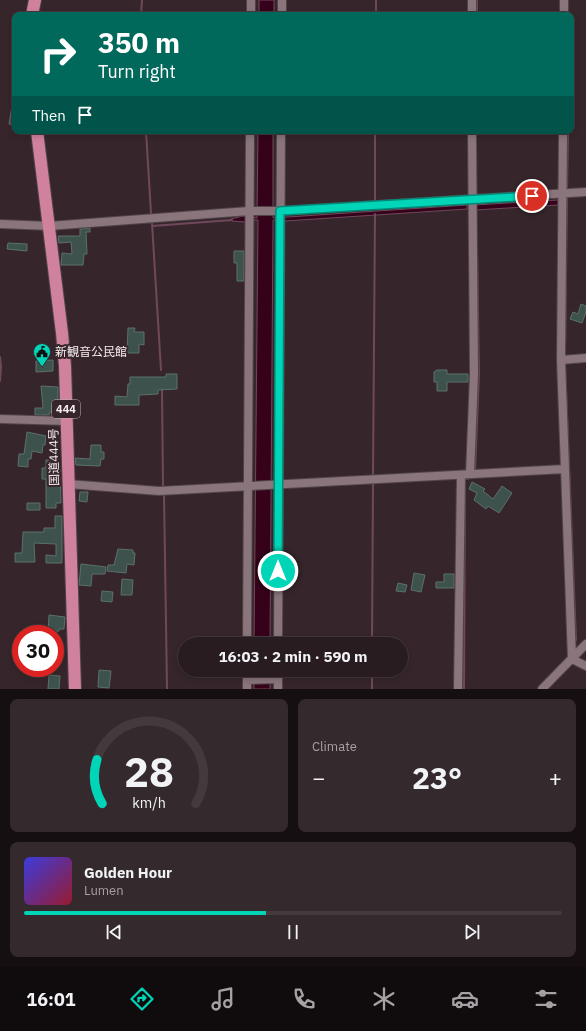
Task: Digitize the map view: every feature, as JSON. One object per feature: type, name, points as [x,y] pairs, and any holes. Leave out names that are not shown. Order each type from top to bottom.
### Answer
[{"type":"highway","points":[[33,12],[35,0]]},
{"type":"highway","name":"国道444号","points":[[37,134],[62,333],[67,421],[74,689]]},
{"type":"street","points":[[251,0],[251,12]]},
{"type":"street","points":[[282,0],[282,12]]},
{"type":"street","points":[[472,0],[472,12]]},
{"type":"street","points":[[564,0],[564,12]]},
{"type":"street","points":[[247,637],[251,486],[250,134]]},
{"type":"street","points":[[278,637],[277,484],[281,134]]},
{"type":"street","points":[[470,474],[474,374],[471,204],[472,134]]},
{"type":"street","points":[[563,134],[561,360],[572,659]]},
{"type":"street","points":[[0,224],[49,226],[251,215],[279,215],[471,204],[586,192]]},
{"type":"street","points":[[561,360],[586,358]]},
{"type":"street","points":[[0,419],[67,421]]},
{"type":"street","points":[[68,484],[159,491],[565,469]]},
{"type":"street","points":[[458,689],[461,475]]},
{"type":"street","points":[[542,689],[586,644]]},
{"type":"street","points":[[572,659],[586,666]]},
{"type":"street","points":[[247,689],[247,680],[278,679],[278,689]]},
{"type":"shaded area","points":[[259,0],[274,0],[274,12],[259,12]]},
{"type":"shaded area","points":[[258,134],[273,134],[273,218],[467,205],[467,209],[285,221],[273,220],[270,637],[254,637],[258,220],[247,220],[245,222],[232,221],[231,219],[243,216],[257,218]]},
{"type":"shaded area","points":[[558,200],[558,205],[475,210],[475,205]]},
{"type":"shaded area","points":[[254,677],[270,677],[270,689],[254,689]]},
{"type":"building","points":[[12,106],[12,124],[9,124]]},
{"type":"building","points":[[90,228],[90,232],[86,232],[87,254],[84,254],[83,265],[61,265],[62,253],[72,254],[71,242],[59,243],[58,236],[80,236],[80,229]]},
{"type":"building","points":[[8,243],[27,244],[27,251],[7,249]]},
{"type":"building","points":[[234,251],[244,251],[244,281],[237,281],[237,263],[234,263]]},
{"type":"building","points":[[581,304],[586,306],[586,312],[582,323],[570,319],[573,312],[578,314]]},
{"type":"building","points":[[128,328],[135,328],[134,332],[144,332],[144,345],[139,344],[139,353],[127,353]]},
{"type":"building","points":[[53,360],[53,371],[36,372],[36,361]]},
{"type":"building","points":[[437,370],[447,370],[447,374],[468,374],[468,382],[447,382],[447,391],[437,391],[437,382],[434,382],[434,372]]},
{"type":"building","points":[[166,374],[177,374],[177,389],[158,390],[158,394],[139,395],[139,405],[115,405],[115,396],[127,397],[130,377],[166,377]]},
{"type":"building","points":[[41,386],[58,387],[56,412],[50,412],[49,415],[35,415],[35,408],[43,408]]},
{"type":"building","points":[[27,432],[46,436],[45,445],[43,445],[42,453],[32,451],[31,459],[28,459],[28,467],[18,466],[19,454],[24,454]]},
{"type":"building","points":[[91,445],[101,445],[101,452],[104,452],[104,459],[101,459],[100,466],[76,465],[75,458],[90,459]]},
{"type":"building","points":[[46,460],[55,460],[54,469],[60,469],[61,503],[56,503],[56,508],[46,508],[46,479],[42,479],[42,468],[46,468]]},
{"type":"building","points":[[472,482],[485,489],[483,491],[493,499],[502,486],[512,493],[499,513],[488,506],[486,509],[474,500],[477,493],[469,489]]},
{"type":"building","points":[[80,492],[88,492],[87,502],[79,501]]},
{"type":"building","points":[[27,503],[40,503],[40,510],[27,510]]},
{"type":"building","points":[[55,516],[62,516],[62,563],[46,563],[46,555],[56,556],[56,544],[34,543],[35,562],[15,562],[15,553],[22,553],[23,532],[44,532],[44,528],[55,528]]},
{"type":"building","points":[[118,549],[133,550],[133,553],[135,553],[134,565],[127,564],[126,573],[107,571],[108,565],[114,565]]},
{"type":"building","points":[[81,564],[106,567],[105,574],[92,574],[91,586],[79,585]]},
{"type":"building","points":[[414,573],[425,575],[421,592],[411,590]]},
{"type":"building","points":[[444,574],[454,574],[454,588],[436,588],[436,582],[444,582]]},
{"type":"building","points":[[122,579],[133,580],[132,595],[121,595]]},
{"type":"building","points":[[398,583],[407,585],[405,592],[396,591]]},
{"type":"building","points":[[102,591],[113,592],[112,602],[101,601]]},
{"type":"building","points":[[49,615],[65,617],[64,629],[64,625],[48,625]]},
{"type":"building","points":[[99,670],[111,671],[109,688],[98,687]]},
{"type":"building","points":[[49,677],[60,677],[59,689],[48,689]]},
{"type":"waterway","points":[[141,12],[142,0]]},
{"type":"waterway","points":[[376,0],[376,12]]},
{"type":"waterway","points":[[477,0],[477,12]]},
{"type":"waterway","points":[[146,134],[151,213]]},
{"type":"waterway","points":[[375,134],[375,202]]},
{"type":"waterway","points":[[476,134],[476,172]]},
{"type":"waterway","points":[[567,190],[568,134]]},
{"type":"waterway","points":[[565,356],[567,197]]},
{"type":"waterway","points":[[373,474],[375,214]]},
{"type":"waterway","points":[[152,226],[232,220]]},
{"type":"waterway","points":[[152,223],[161,370]]},
{"type":"waterway","points":[[475,471],[479,374],[477,247]]},
{"type":"waterway","points":[[0,357],[0,381]]},
{"type":"waterway","points":[[565,363],[576,640]]},
{"type":"waterway","points":[[162,389],[163,486]]},
{"type":"waterway","points":[[464,689],[465,479],[471,478]]},
{"type":"waterway","points":[[372,637],[373,484]]},
{"type":"waterway","points":[[164,494],[167,689]]},
{"type":"waterway","points":[[372,677],[372,689]]},
{"type":"place","name":"新観音公民館","points":[[42,367]]},
{"type":"route","points":[[278,571],[280,211],[532,196]]}]
